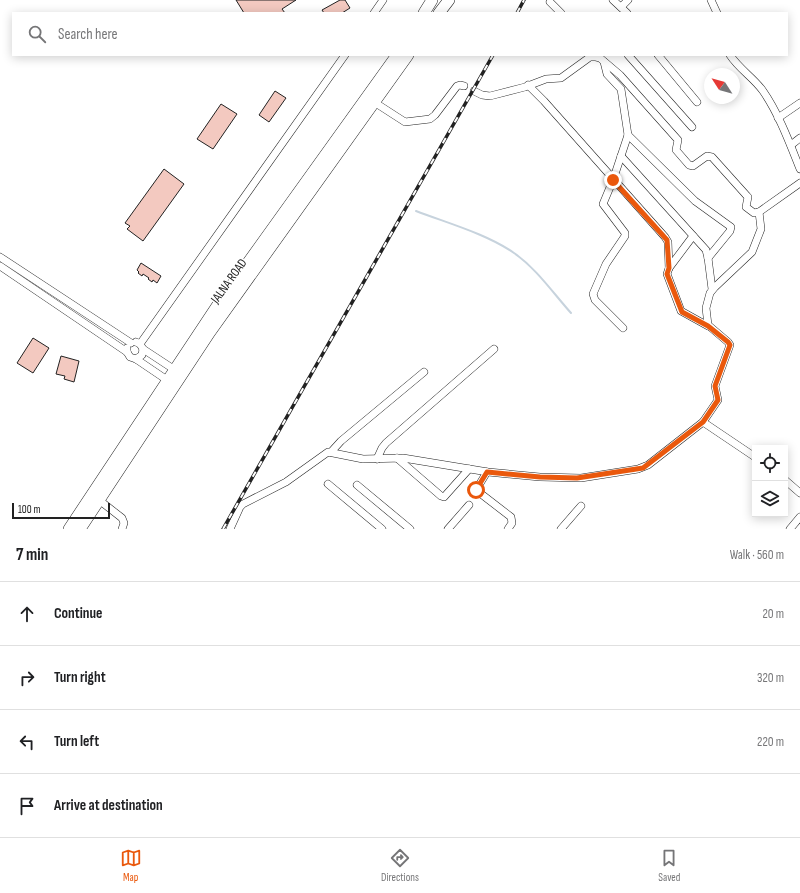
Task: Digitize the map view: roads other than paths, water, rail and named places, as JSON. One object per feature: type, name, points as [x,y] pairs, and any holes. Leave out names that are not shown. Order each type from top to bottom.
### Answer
[{"type":"highway","points":[[425,12],[432,0]]},
{"type":"highway","points":[[440,12],[448,0]]},
{"type":"highway","name":"JALNA ROAD","points":[[80,526],[178,372],[219,303],[396,56]]},
{"type":"highway","name":"JALNA ROAD","points":[[178,372],[210,332],[407,56]]},
{"type":"highway","name":"JALNA ROAD","points":[[80,526],[99,500],[171,383]]},
{"type":"street","points":[[375,12],[384,0]]},
{"type":"street","points":[[613,0],[626,12]]},
{"type":"street","points":[[621,7],[628,0]]},
{"type":"street","points":[[711,0],[717,12]]},
{"type":"street","points":[[550,2],[560,12]]},
{"type":"street","points":[[136,359],[142,355],[142,346],[344,56]]},
{"type":"street","points":[[629,56],[692,127]]},
{"type":"street","points":[[659,56],[697,102]]},
{"type":"street","points":[[731,56],[763,91],[791,145],[800,169]]},
{"type":"street","points":[[474,91],[482,95],[490,96],[546,79],[561,78],[590,57],[601,57],[620,75],[678,140],[676,150],[689,165],[693,166],[707,156],[712,157],[748,197],[746,206],[747,209],[754,213],[759,212],[800,183]]},
{"type":"street","points":[[601,57],[608,74],[621,89],[628,135],[613,180],[603,204],[625,233],[625,236],[606,264],[593,294],[594,298],[622,328]]},
{"type":"street","points":[[528,85],[544,100],[613,180],[665,237],[668,242],[669,268]]},
{"type":"street","points":[[374,102],[405,122],[430,119],[435,115],[457,86],[464,86]]},
{"type":"street","points":[[778,118],[800,104]]},
{"type":"street","points":[[628,135],[695,201],[731,227],[730,231],[708,258]]},
{"type":"street","points":[[791,145],[800,138]]},
{"type":"street","points":[[621,156],[706,250],[712,289],[706,308],[706,323],[708,326]]},
{"type":"street","points":[[712,289],[752,252],[761,229],[759,212]]},
{"type":"street","points":[[331,452],[359,459],[397,458],[487,472],[540,477],[577,478],[638,469],[648,465],[703,422],[710,413],[718,400],[715,386],[730,345],[708,326],[682,312],[667,274],[669,268],[693,236]]},
{"type":"street","points":[[0,257],[131,343],[134,342],[142,346],[178,372]]},
{"type":"street","points":[[0,266],[127,352],[130,357],[136,359],[171,383]]},
{"type":"street","points":[[127,352],[128,345],[131,343]]},
{"type":"street","points":[[377,459],[386,443],[494,349]]},
{"type":"street","points":[[230,529],[240,507],[286,482],[325,454],[331,452],[341,441],[424,372]]},
{"type":"street","points":[[703,422],[752,455]]},
{"type":"street","points":[[397,458],[444,498],[469,469]]},
{"type":"street","points":[[487,472],[476,490],[510,517],[512,523],[508,529]]},
{"type":"street","points":[[786,481],[800,492]]},
{"type":"street","points":[[328,484],[382,529]]},
{"type":"street","points":[[358,485],[410,529]]},
{"type":"street","points":[[99,500],[122,518],[124,523],[122,529]]},
{"type":"street","points":[[448,529],[469,505]]},
{"type":"street","points":[[561,529],[581,506]]},
{"type":"street","points":[[790,529],[800,517]]},
{"type":"waterway","points":[[416,211],[492,240],[514,253],[530,266],[571,313]]},
{"type":"railway","points":[[518,12],[524,0]]},
{"type":"railway","points":[[223,529],[492,56]]}]
